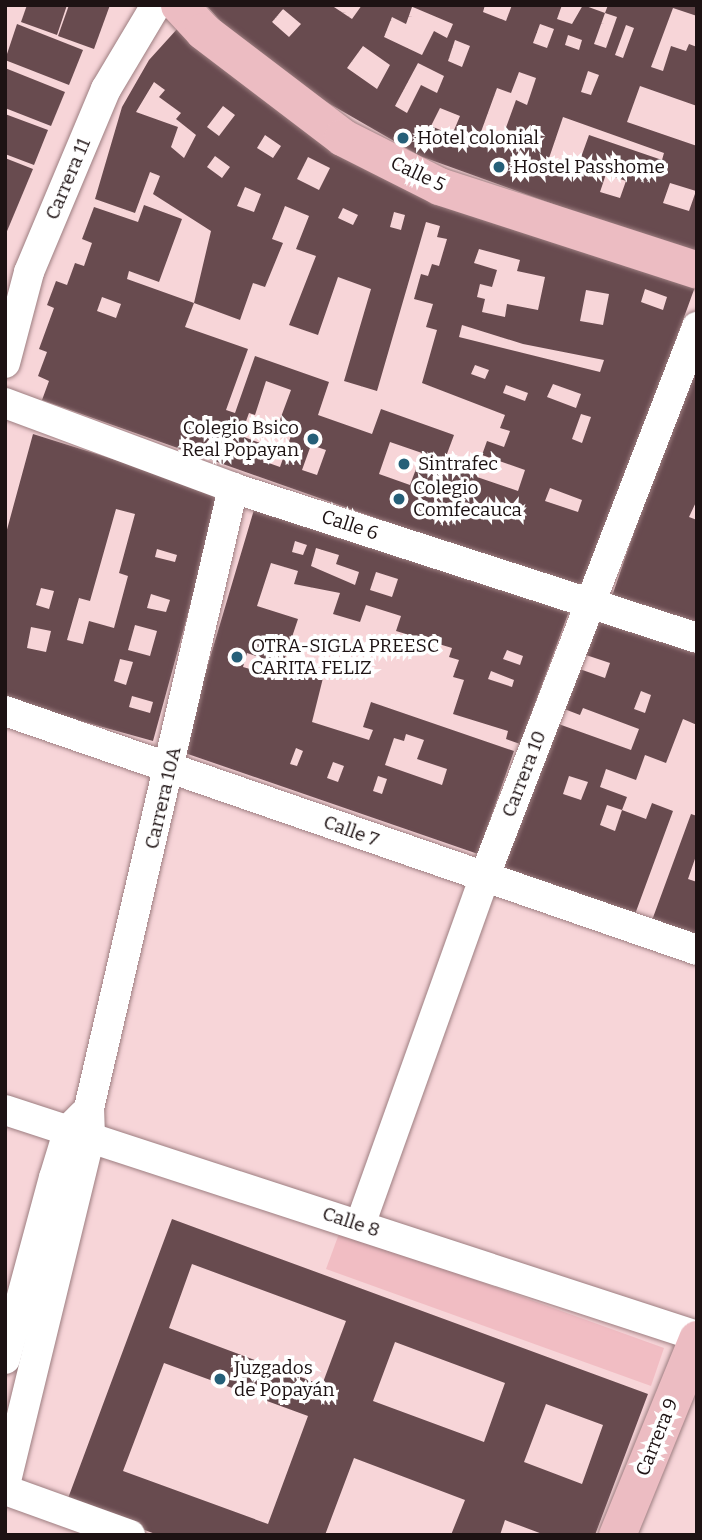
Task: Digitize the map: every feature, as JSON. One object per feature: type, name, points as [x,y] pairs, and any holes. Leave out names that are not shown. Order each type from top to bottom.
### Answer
[{"type":"main road","name":"Calle 5","points":[[179,5],[203,31],[342,137],[426,180],[697,270]]},
{"type":"main road","name":"Carrera 9","points":[[617,1535],[697,1338]]},
{"type":"street","name":"Carrera 11","points":[[5,363],[17,267],[106,89],[156,5]]},
{"type":"street","name":"Carrera 10","points":[[360,1225],[484,878],[697,327]]},
{"type":"street","name":"Calle 6","points":[[5,403],[233,488],[697,638]]},
{"type":"street","name":"Carrera 10A","points":[[5,1488],[83,1124],[171,766],[233,488]]},
{"type":"street","name":"Calle 7","points":[[5,711],[171,766],[484,878],[697,950]]},
{"type":"street","name":"Calle 8","points":[[5,1110],[83,1124],[360,1225],[697,1338]]},
{"type":"street","name":"Carrera 10A","points":[[5,1359],[83,1124]]},
{"type":"street","points":[[5,1488],[130,1535]]},
{"type":"shaded area","points":[[340,1231],[664,1348],[651,1386],[326,1269]]},
{"type":"building","points":[[27,5],[67,5],[57,35],[21,22]]},
{"type":"building","points":[[69,5],[110,5],[94,49],[58,36]]},
{"type":"building","points":[[206,5],[331,5],[352,19],[362,5],[408,5],[485,5],[483,12],[506,21],[512,5],[562,5],[557,19],[572,24],[583,5],[605,13],[608,5],[697,5],[697,16],[673,8],[651,67],[663,71],[671,46],[686,51],[689,44],[697,47],[697,106],[640,86],[627,122],[697,146],[697,256],[420,156],[316,96],[235,37]],"holes":[[[408,5],[453,24],[447,38],[434,31],[422,55],[384,37],[392,17],[406,24],[412,7]],[[283,9],[301,24],[289,37],[272,22]],[[605,13],[617,17],[606,48],[594,44]],[[540,24],[554,29],[547,48],[533,43]],[[626,25],[634,28],[623,58],[615,55]],[[568,35],[582,40],[579,50],[565,45]],[[455,40],[470,46],[462,67],[448,61]],[[363,46],[390,65],[377,89],[347,68]],[[418,63],[444,76],[437,93],[421,85],[407,113],[395,106]],[[588,71],[599,75],[591,95],[581,92]],[[519,72],[536,78],[527,105],[516,100],[499,147],[478,140],[497,88],[511,93]],[[440,108],[460,116],[452,135],[431,126]],[[563,117],[664,153],[662,160],[589,135],[575,174],[547,164]],[[606,174],[626,181],[620,198],[600,192]],[[670,183],[696,191],[689,211],[663,203]]]},
{"type":"building","points":[[17,24],[83,50],[69,85],[5,60]]},
{"type":"building","points":[[178,28],[265,97],[696,284],[585,592],[42,400],[49,381],[38,376],[47,352],[39,349],[54,308],[47,305],[56,281],[67,285],[75,263],[84,266],[92,243],[82,239],[94,207],[138,222],[144,205],[182,219],[159,282],[129,271],[127,279],[194,303],[211,231],[153,194],[160,176],[150,172],[135,213],[95,199],[122,107],[149,60]],"holes":[[[154,82],[165,90],[159,97],[181,113],[176,119],[196,135],[184,158],[171,147],[178,127],[136,112]],[[223,106],[235,115],[219,136],[207,127]],[[265,135],[281,146],[273,158],[257,148]],[[215,156],[230,167],[222,178],[207,167]],[[308,157],[330,168],[319,190],[297,179]],[[245,187],[261,194],[254,212],[237,206]],[[285,206],[309,216],[296,249],[316,256],[289,325],[318,335],[338,277],[371,289],[344,381],[377,391],[426,222],[440,226],[437,237],[447,239],[439,266],[432,264],[428,276],[421,274],[414,299],[433,304],[426,327],[437,330],[422,383],[505,415],[500,428],[510,431],[504,447],[487,441],[482,455],[525,470],[518,491],[477,477],[480,471],[459,464],[455,475],[441,470],[454,435],[381,409],[372,434],[318,415],[329,382],[255,356],[235,413],[226,410],[248,349],[185,327],[194,303],[240,320],[253,283],[265,287],[283,243],[272,239]],[[343,208],[358,215],[353,225],[338,218]],[[394,212],[405,215],[401,230],[390,227]],[[479,249],[520,260],[517,271],[545,277],[538,310],[507,304],[505,317],[482,312],[485,299],[477,297],[480,284],[492,287],[497,270],[474,263]],[[645,289],[667,297],[663,310],[641,302]],[[586,290],[609,294],[603,325],[580,321]],[[102,297],[121,304],[116,318],[97,311]],[[462,325],[523,344],[604,360],[600,372],[459,337]],[[475,365],[489,370],[485,379],[471,374]],[[266,381],[291,390],[278,425],[293,430],[280,467],[263,461],[268,446],[228,431],[232,420],[245,424],[249,413],[255,415]],[[553,384],[581,394],[576,408],[547,397]],[[506,385],[528,393],[525,401],[503,393]],[[581,414],[591,417],[582,443],[572,439]],[[390,442],[422,453],[410,485],[379,474]],[[311,445],[326,450],[317,475],[302,470]],[[550,488],[582,500],[578,512],[545,501]]]},
{"type":"building","points":[[5,68],[65,92],[51,126],[5,108]]},
{"type":"building","points":[[5,114],[48,130],[34,165],[5,154]]},
{"type":"building","points":[[5,158],[33,169],[5,236]]},
{"type":"building","points":[[696,352],[697,500],[689,517],[697,520],[697,629],[611,599]]},
{"type":"building","points":[[33,434],[221,493],[153,741],[5,700],[5,537]],"holes":[[[116,509],[135,514],[119,573],[128,576],[114,628],[89,621],[83,644],[67,640],[79,598],[90,601]],[[157,549],[177,555],[175,562],[155,557]],[[41,588],[54,591],[49,609],[36,605]],[[151,594],[170,600],[166,612],[147,608]],[[135,625],[157,631],[150,656],[128,650]],[[31,627],[51,631],[46,652],[27,648]],[[120,659],[133,662],[126,685],[114,681]],[[132,696],[153,702],[150,713],[129,707]]]},
{"type":"building","points":[[256,503],[571,606],[520,744],[506,739],[508,731],[453,714],[464,680],[453,677],[459,660],[449,657],[452,648],[396,631],[401,616],[366,605],[360,622],[333,614],[340,593],[294,584],[298,571],[271,563],[257,606],[298,619],[283,664],[323,678],[312,722],[369,740],[373,730],[363,727],[371,702],[514,751],[478,854],[182,752]],"holes":[[[295,541],[307,545],[303,555],[292,552]],[[316,548],[339,555],[336,564],[359,572],[355,585],[311,566]],[[376,572],[398,579],[392,597],[370,590]],[[507,650],[523,656],[520,665],[503,659]],[[247,653],[271,661],[267,674],[243,667]],[[491,671],[514,680],[512,687],[488,679]],[[406,734],[424,740],[417,759],[447,769],[442,785],[385,765],[394,738],[404,741]],[[296,748],[303,751],[297,766],[290,764]],[[333,762],[344,766],[338,782],[327,778]],[[378,776],[387,779],[382,794],[373,791]]]},
{"type":"building","points":[[596,611],[697,647],[697,725],[683,719],[666,763],[645,755],[636,780],[606,769],[600,787],[627,797],[622,810],[646,819],[652,803],[673,811],[634,917],[500,868],[553,722],[631,750],[639,729],[583,708],[580,715],[559,707],[574,667],[605,678],[610,663],[580,653]],"holes":[[[641,691],[651,695],[645,713],[634,709]],[[569,776],[588,782],[581,800],[563,794]],[[607,805],[622,810],[615,831],[600,825]]]},
{"type":"building","points":[[691,814],[697,816],[697,853],[688,879],[697,882],[697,940],[651,923]]},
{"type":"building","points":[[172,1219],[648,1394],[595,1535],[545,1535],[505,1520],[500,1535],[451,1535],[465,1500],[354,1458],[325,1535],[158,1535],[67,1501]],"holes":[[[192,1264],[346,1321],[322,1385],[169,1328]],[[395,1342],[505,1383],[484,1442],[373,1401]],[[164,1363],[308,1416],[268,1524],[123,1471]],[[546,1404],[603,1425],[582,1484],[524,1462]]]},
{"type":"place","name":"Hotel colonial","points":[[403,138]]},
{"type":"place","name":"Hostel Passhome","points":[[499,167]]},
{"type":"place","name":"Colegio Bsico Real Popayan","points":[[313,439]]},
{"type":"place","name":"Sintrafec","points":[[404,464]]},
{"type":"place","name":"Colegio Comfecauca","points":[[399,499]]},
{"type":"place","name":"OTRA-SIGLA PREESC CARITA FELIZ","points":[[237,657]]},
{"type":"place","name":"Juzgados de Popayán","points":[[220,1379]]}]
